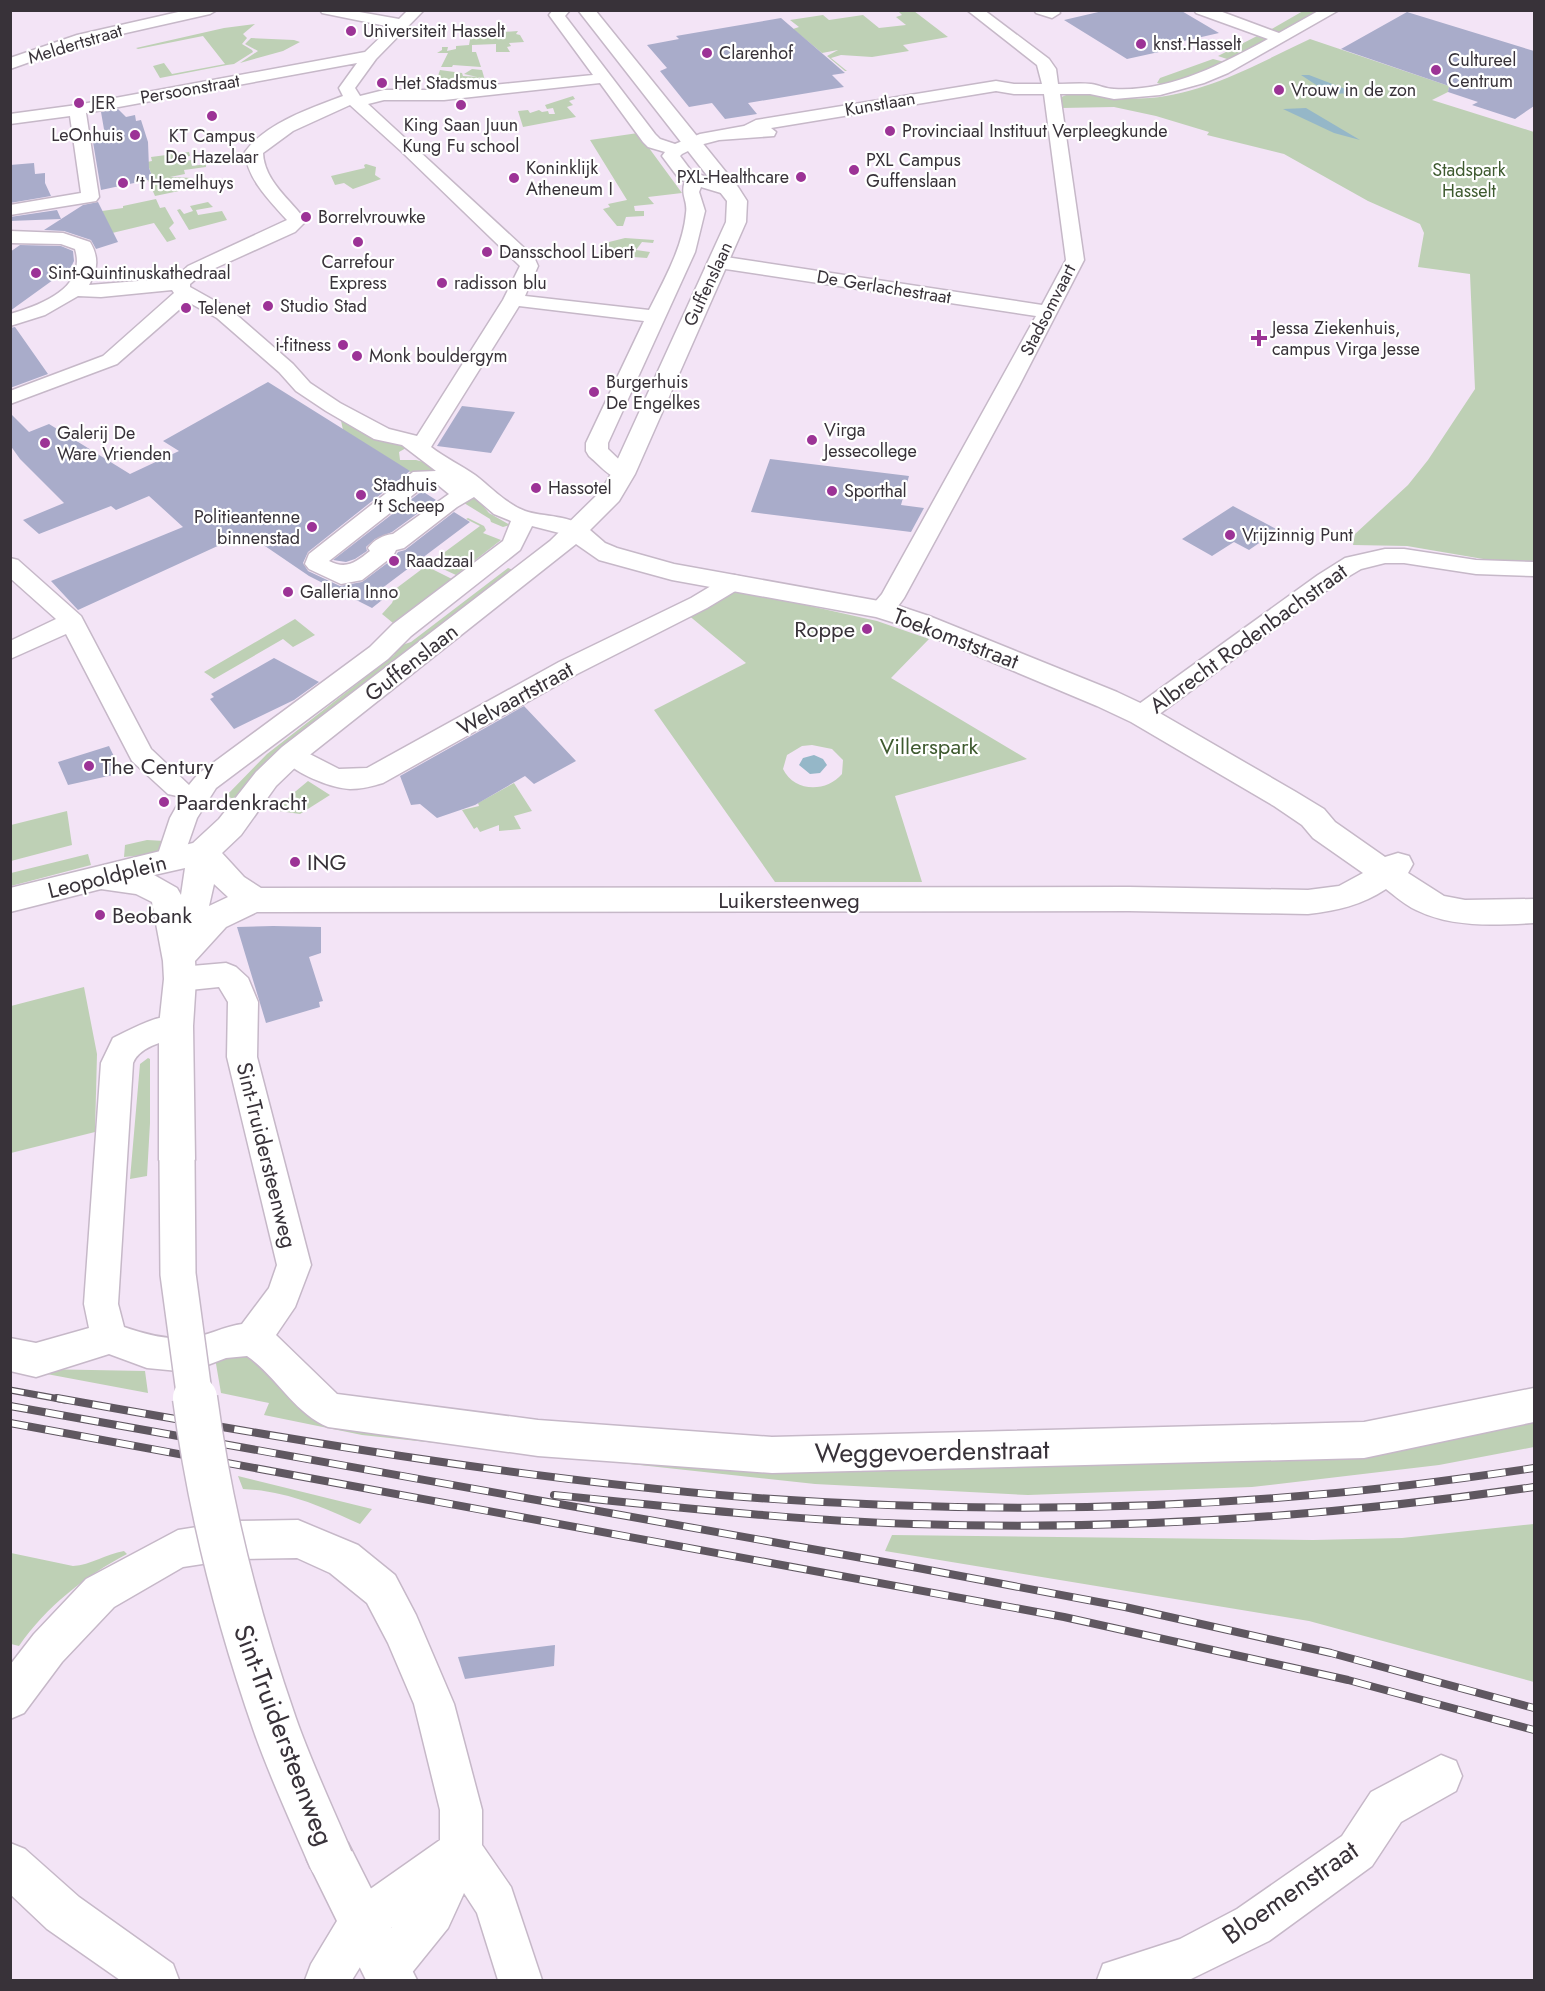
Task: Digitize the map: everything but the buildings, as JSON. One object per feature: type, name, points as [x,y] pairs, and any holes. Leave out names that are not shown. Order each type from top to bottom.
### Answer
[{"type":"main road","name":"Guffenslaan","points":[[203,852],[230,827],[266,779],[292,754],[526,572],[610,496],[623,474],[682,338],[720,262],[736,222],[736,201],[731,191],[683,145],[586,10]]},
{"type":"main road","name":"Toekomststraat","points":[[575,530],[596,548],[618,558],[672,572],[881,609],[920,622],[1107,699],[1141,716],[1313,817],[1324,830],[1392,868],[1430,895]]},
{"type":"main road","name":"Leopoldplein","points":[[10,900],[203,852]]},
{"type":"main road","name":"Sint-Truidersteenweg","points":[[203,852],[197,894],[180,970],[176,1026],[178,1274],[204,1469],[235,1602],[276,1728],[331,1860],[389,1975]]},
{"type":"main road","points":[[203,852],[233,885],[255,900]]},
{"type":"main road","name":"Sint-Truidersteenweg","points":[[170,860],[166,896],[180,970]]},
{"type":"main road","name":"Luikersteenweg","points":[[180,970],[200,929],[224,911],[255,900],[1129,899],[1308,902],[1335,901],[1357,893],[1392,868]]},
{"type":"main road","points":[[97,877],[142,883],[166,896]]},
{"type":"main road","points":[[1430,895],[1468,898],[1534,898]]},
{"type":"main road","points":[[1430,895],[1452,911],[1534,911]]},
{"type":"street","name":"Meldertstraat","points":[[10,64],[82,38],[210,10]]},
{"type":"street","points":[[327,10],[372,21],[402,24]]},
{"type":"street","points":[[417,10],[370,56],[347,88],[354,100],[527,261],[529,266],[513,300],[420,448]]},
{"type":"street","name":"Guffenslaan","points":[[564,10],[557,15],[654,142],[683,145]]},
{"type":"street","name":"Stadsomvaart","points":[[881,609],[892,598],[1048,312],[1072,266],[1075,250],[1048,69],[974,10]]},
{"type":"street","points":[[1201,10],[1281,38]]},
{"type":"street","name":"Kunstlaan","points":[[683,145],[748,131],[761,133],[1002,94],[1014,89],[1090,89],[1114,94],[1160,90],[1213,74],[1332,10]]},
{"type":"street","points":[[1240,41],[1278,21]]},
{"type":"street","name":"Persoonstraat","points":[[10,119],[77,110],[370,56]]},
{"type":"street","name":"Kunstlaan","points":[[1090,89],[1110,83],[1144,79],[1191,65]]},
{"type":"street","points":[[10,398],[110,360],[187,282],[289,228],[297,221],[254,163],[254,152],[262,144],[292,125],[354,100],[384,95],[444,95],[606,78]]},
{"type":"street","points":[[1144,79],[1160,90]]},
{"type":"street","points":[[10,210],[90,196],[77,110]]},
{"type":"street","name":"Guffenslaan","points":[[683,145],[671,156],[686,176],[731,191]]},
{"type":"street","name":"Guffenslaan","points":[[623,474],[597,451],[597,443],[686,252],[696,211],[690,192],[694,180]]},
{"type":"street","points":[[10,237],[63,239],[83,246],[89,258],[87,276],[75,290],[37,312],[10,320]]},
{"type":"street","name":"De Gerlachestraat","points":[[720,262],[1048,312]]},
{"type":"street","points":[[75,290],[101,291],[187,282],[286,368],[303,387],[333,407],[382,434],[409,440],[434,460],[466,479],[489,499],[523,518],[550,522],[575,530]]},
{"type":"street","points":[[513,300],[656,317]]},
{"type":"street","points":[[441,476],[464,495],[449,502],[428,521],[396,543],[391,541],[380,549],[385,551],[354,575],[348,572],[341,577],[317,564],[317,559],[421,477],[427,481],[441,476]]},
{"type":"street","name":"Guffenslaan","points":[[170,860],[180,823],[197,792],[207,781],[379,653],[402,630],[512,544],[519,533],[523,518]]},
{"type":"street","name":"Albrecht Rodenbachstraat","points":[[1141,716],[1326,580],[1353,563],[1364,559],[1404,556],[1476,567],[1534,569]]},
{"type":"street","points":[[10,565],[72,621],[141,755],[177,787]]},
{"type":"street","name":"Welvaartstraat","points":[[292,754],[336,777],[349,781],[374,776],[568,668],[699,603],[734,582]]},
{"type":"street","points":[[10,651],[72,621]]},
{"type":"street","name":"Sint-Truidersteenweg","points":[[180,970],[226,975],[237,986],[243,1002],[242,1057],[294,1265],[284,1296],[252,1339]]},
{"type":"street","points":[[109,1338],[100,1304],[105,1264],[117,1063],[124,1047],[147,1035],[176,1026]]},
{"type":"street","points":[[10,1354],[36,1359],[109,1338],[147,1352],[189,1355],[226,1342],[252,1339]]},
{"type":"street","name":"Weggevoerdenstraat","points":[[252,1339],[271,1352],[328,1410],[538,1438],[772,1455],[1364,1440],[1534,1405]]},
{"type":"street","name":"Sint-Truidersteenweg","points":[[10,1699],[48,1648],[100,1593],[178,1549],[235,1540],[298,1539],[344,1559],[381,1589],[402,1629],[434,1704],[461,1810],[460,1851],[432,1912],[389,1975]]},
{"type":"street","name":"Bloemenstraat","points":[[1119,1980],[1187,1959],[1253,1925],[1358,1851],[1386,1807],[1441,1776]]},
{"type":"street","points":[[327,1980],[362,1922],[460,1851],[496,1902],[520,1980]]},
{"type":"street","points":[[10,1863],[63,1913],[157,1980]]},
{"type":"green space","points":[[898,11],[914,11],[948,37],[903,45],[909,51],[872,57],[841,55],[831,58],[847,71],[845,71],[827,56],[838,50],[822,53],[793,29],[799,27],[790,20],[823,15],[829,20],[863,15],[879,28],[906,25],[896,17],[902,15]]},
{"type":"green space","points":[[1303,11],[1326,11],[1281,33],[1270,30]]},
{"type":"green space","points":[[255,24],[243,34],[247,38],[242,44],[253,52],[234,64],[160,78],[153,66],[164,63],[172,74],[225,64],[203,36],[136,48],[224,28]]},
{"type":"green space","points":[[518,31],[516,34],[520,35],[524,42],[509,43],[511,46],[507,47],[510,52],[496,52],[496,44],[472,45],[472,52],[476,52],[481,67],[453,65],[452,67],[441,67],[448,53],[437,53],[442,50],[442,47],[448,47],[447,51],[456,49],[456,46],[469,45],[471,34]]},
{"type":"green space","points":[[1259,35],[1271,38],[1233,61],[1218,56]]},
{"type":"green space","points":[[251,38],[300,42],[283,51],[240,63],[258,51],[245,44]]},
{"type":"green space","name":"Stadspark Hasselt","points":[[1310,39],[1449,86],[1448,92],[1432,100],[1534,132],[1534,561],[1489,560],[1407,546],[1353,545],[1355,534],[1408,485],[1428,460],[1475,389],[1470,274],[1418,267],[1424,233],[1420,224],[1368,201],[1284,154],[1207,135],[1209,132],[1156,116],[1114,107],[1061,108],[1059,98],[1071,93],[1120,98],[1150,98],[1192,90],[1232,76]]},
{"type":"green space","points":[[1213,59],[1228,63],[1164,85],[1157,83],[1160,78]]},
{"type":"green space","points":[[472,69],[482,70],[486,84],[433,90],[440,70],[477,77],[464,74]]},
{"type":"green space","points":[[573,96],[575,99],[569,101],[573,105],[567,107],[576,117],[523,127],[518,111],[528,110],[530,113],[539,110],[555,114],[553,108],[547,109],[545,105]]},
{"type":"green space","points":[[638,133],[682,193],[648,197],[654,204],[634,206],[635,211],[644,211],[644,216],[626,217],[623,226],[617,226],[603,209],[610,207],[608,204],[627,200],[590,140]]},
{"type":"green space","points":[[189,152],[190,156],[179,158],[180,162],[191,160],[192,166],[206,164],[206,167],[184,170],[185,174],[170,177],[193,178],[195,181],[190,182],[191,186],[202,184],[203,186],[155,196],[148,180],[153,179],[147,162],[152,161],[151,157]]},
{"type":"green space","points":[[366,164],[376,167],[375,175],[381,179],[353,189],[344,183],[335,185],[331,176],[365,168]]},
{"type":"green space","points":[[156,199],[160,208],[165,207],[174,223],[169,228],[176,239],[167,242],[154,223],[108,234],[102,211]]},
{"type":"green space","points":[[208,202],[213,207],[196,210],[198,215],[222,211],[227,220],[189,230],[177,210],[180,209],[184,214],[193,211],[190,206]]},
{"type":"green space","points":[[625,238],[654,240],[653,243],[642,242],[636,250],[650,252],[647,258],[605,255],[601,244]]},
{"type":"green space","points":[[340,416],[408,447],[399,452],[400,460],[416,460],[431,464],[472,493],[489,513],[510,525],[503,527],[491,522],[490,519],[464,503],[463,495],[420,478],[343,430]]},
{"type":"green space","points":[[466,519],[484,526],[486,530],[483,533],[501,540],[456,575],[430,563],[480,526]]},
{"type":"green space","points":[[426,566],[452,579],[393,623],[382,614],[392,603],[396,593],[394,590]]},
{"type":"green space","points":[[508,568],[513,570],[258,773],[234,799],[226,796],[267,754],[394,655],[399,646],[411,642]]},
{"type":"green space","name":"Villerspark","points":[[739,590],[877,621],[929,639],[891,678],[1027,759],[895,796],[922,882],[775,882],[654,710],[746,663],[687,614]],"holes":[[[812,745],[832,749],[843,760],[842,774],[828,784],[819,787],[802,786],[788,777],[783,769],[787,755],[802,746]]]},
{"type":"green space","points":[[295,619],[315,635],[293,647],[283,639],[214,679],[204,672]]},
{"type":"green space","points":[[308,781],[330,795],[300,814],[279,811],[290,796]]},
{"type":"green space","points":[[514,783],[532,811],[514,816],[521,829],[499,831],[499,825],[480,832],[477,827],[474,829],[462,810],[479,806],[478,803]]},
{"type":"green space","points":[[67,811],[72,845],[11,861],[11,825]]},
{"type":"green space","points":[[147,840],[165,841],[163,853],[124,857],[125,845]]},
{"type":"green space","points":[[88,854],[91,865],[11,886],[11,873]]},
{"type":"green space","points":[[84,987],[97,1054],[95,1132],[11,1153],[11,1006]]},
{"type":"green space","points":[[150,1059],[150,1123],[147,1176],[130,1179],[140,1064]]},
{"type":"green space","points":[[249,1353],[302,1409],[607,1453],[1373,1451],[1534,1418],[1534,1447],[1439,1465],[1252,1487],[1028,1495],[815,1484],[362,1435],[264,1415],[269,1403],[221,1393],[215,1358]]},
{"type":"green space","points":[[38,1369],[145,1371],[148,1393],[36,1372]]},
{"type":"green space","points":[[238,1476],[372,1509],[360,1524],[289,1496],[243,1489]]},
{"type":"green space","points":[[1534,1524],[1534,1682],[1309,1621],[885,1551],[892,1535],[1313,1540],[1402,1538]]},
{"type":"green space","points":[[124,1551],[127,1554],[81,1582],[67,1594],[41,1618],[19,1646],[11,1644],[11,1553],[73,1566]]},
{"type":"water","points":[[1301,75],[1309,75],[1356,93],[1330,94]]},
{"type":"water","points":[[1306,108],[1360,140],[1334,133],[1283,109]]},
{"type":"water","points":[[814,755],[823,759],[827,765],[820,773],[810,774],[799,765],[803,758]]},
{"type":"railway","points":[[10,1390],[65,1400]]},
{"type":"railway","points":[[57,1398],[399,1456],[485,1468],[658,1489],[815,1502],[1028,1508],[1241,1501],[1368,1490],[1534,1468]]},
{"type":"railway","points":[[10,1406],[1125,1607],[1331,1653],[1534,1708]]},
{"type":"railway","points":[[10,1423],[1064,1617],[1348,1680],[1534,1730]]},
{"type":"railway","points":[[554,1495],[823,1519],[991,1526],[1147,1523],[1302,1514],[1534,1487]]},
{"type":"place","name":"Universiteit Hasselt","points":[[351,31]]},
{"type":"place","name":"knst.Hasselt","points":[[1141,44]]},
{"type":"place","name":"Clarenhof","points":[[707,53]]},
{"type":"place","name":"Cultureel Centrum","points":[[1436,70]]},
{"type":"place","name":"Het Stadsmus","points":[[382,83]]},
{"type":"place","name":"Vrouw in de zon","points":[[1279,90]]},
{"type":"place","name":"JER","points":[[79,103]]},
{"type":"place","name":"King Saan Juun Kung Fu school","points":[[461,105]]},
{"type":"place","name":"KT Campus De Hazelaar","points":[[212,116]]},
{"type":"place","name":"Provinciaal Instituut Verpleegkunde","points":[[890,131]]},
{"type":"place","name":"LeOnhuis","points":[[135,135]]},
{"type":"place","name":"PXL Campus Guffenslaan","points":[[854,170]]},
{"type":"place","name":"PXL-Healthcare","points":[[801,177]]},
{"type":"place","name":"Koninklijk Atheneum I","points":[[514,178]]},
{"type":"place","name":"'t Hemelhuys","points":[[123,183]]},
{"type":"place","name":"Borrelvrouwke","points":[[306,217]]},
{"type":"place","name":"Carrefour Express","points":[[358,242]]},
{"type":"place","name":"Dansschool Libert","points":[[487,252]]},
{"type":"place","name":"Sint-Quintinuskathedraal","points":[[36,273]]},
{"type":"place","name":"radisson blu","points":[[442,283]]},
{"type":"place","name":"Studio Stad","points":[[268,306]]},
{"type":"place","name":"Telenet","points":[[186,308]]},
{"type":"place","name":"Jessa Ziekenhuis, campus Virga Jesse","points":[[1259,338]]},
{"type":"place","name":"i-fitness","points":[[343,345]]},
{"type":"place","name":"Monk bouldergym","points":[[357,356]]},
{"type":"place","name":"Burgerhuis De Engelkes","points":[[594,392]]},
{"type":"place","name":"Virga Jessecollege","points":[[812,440]]},
{"type":"place","name":"Galerij De Ware Vrienden","points":[[45,443]]},
{"type":"place","name":"Hassotel","points":[[536,488]]},
{"type":"place","name":"Sporthal","points":[[832,491]]},
{"type":"place","name":"Stadhuis 't Scheep","points":[[361,495]]},
{"type":"place","name":"Politieantenne binnenstad","points":[[312,527]]},
{"type":"place","name":"Vrijzinnig Punt","points":[[1230,535]]},
{"type":"place","name":"Raadzaal","points":[[394,561]]},
{"type":"place","name":"Galleria Inno","points":[[288,592]]},
{"type":"place","name":"Roppe","points":[[867,629]]},
{"type":"place","name":"The Century","points":[[89,766]]},
{"type":"place","name":"Paardenkracht","points":[[164,802]]},
{"type":"place","name":"ING","points":[[295,862]]},
{"type":"place","name":"Beobank","points":[[100,915]]}]
